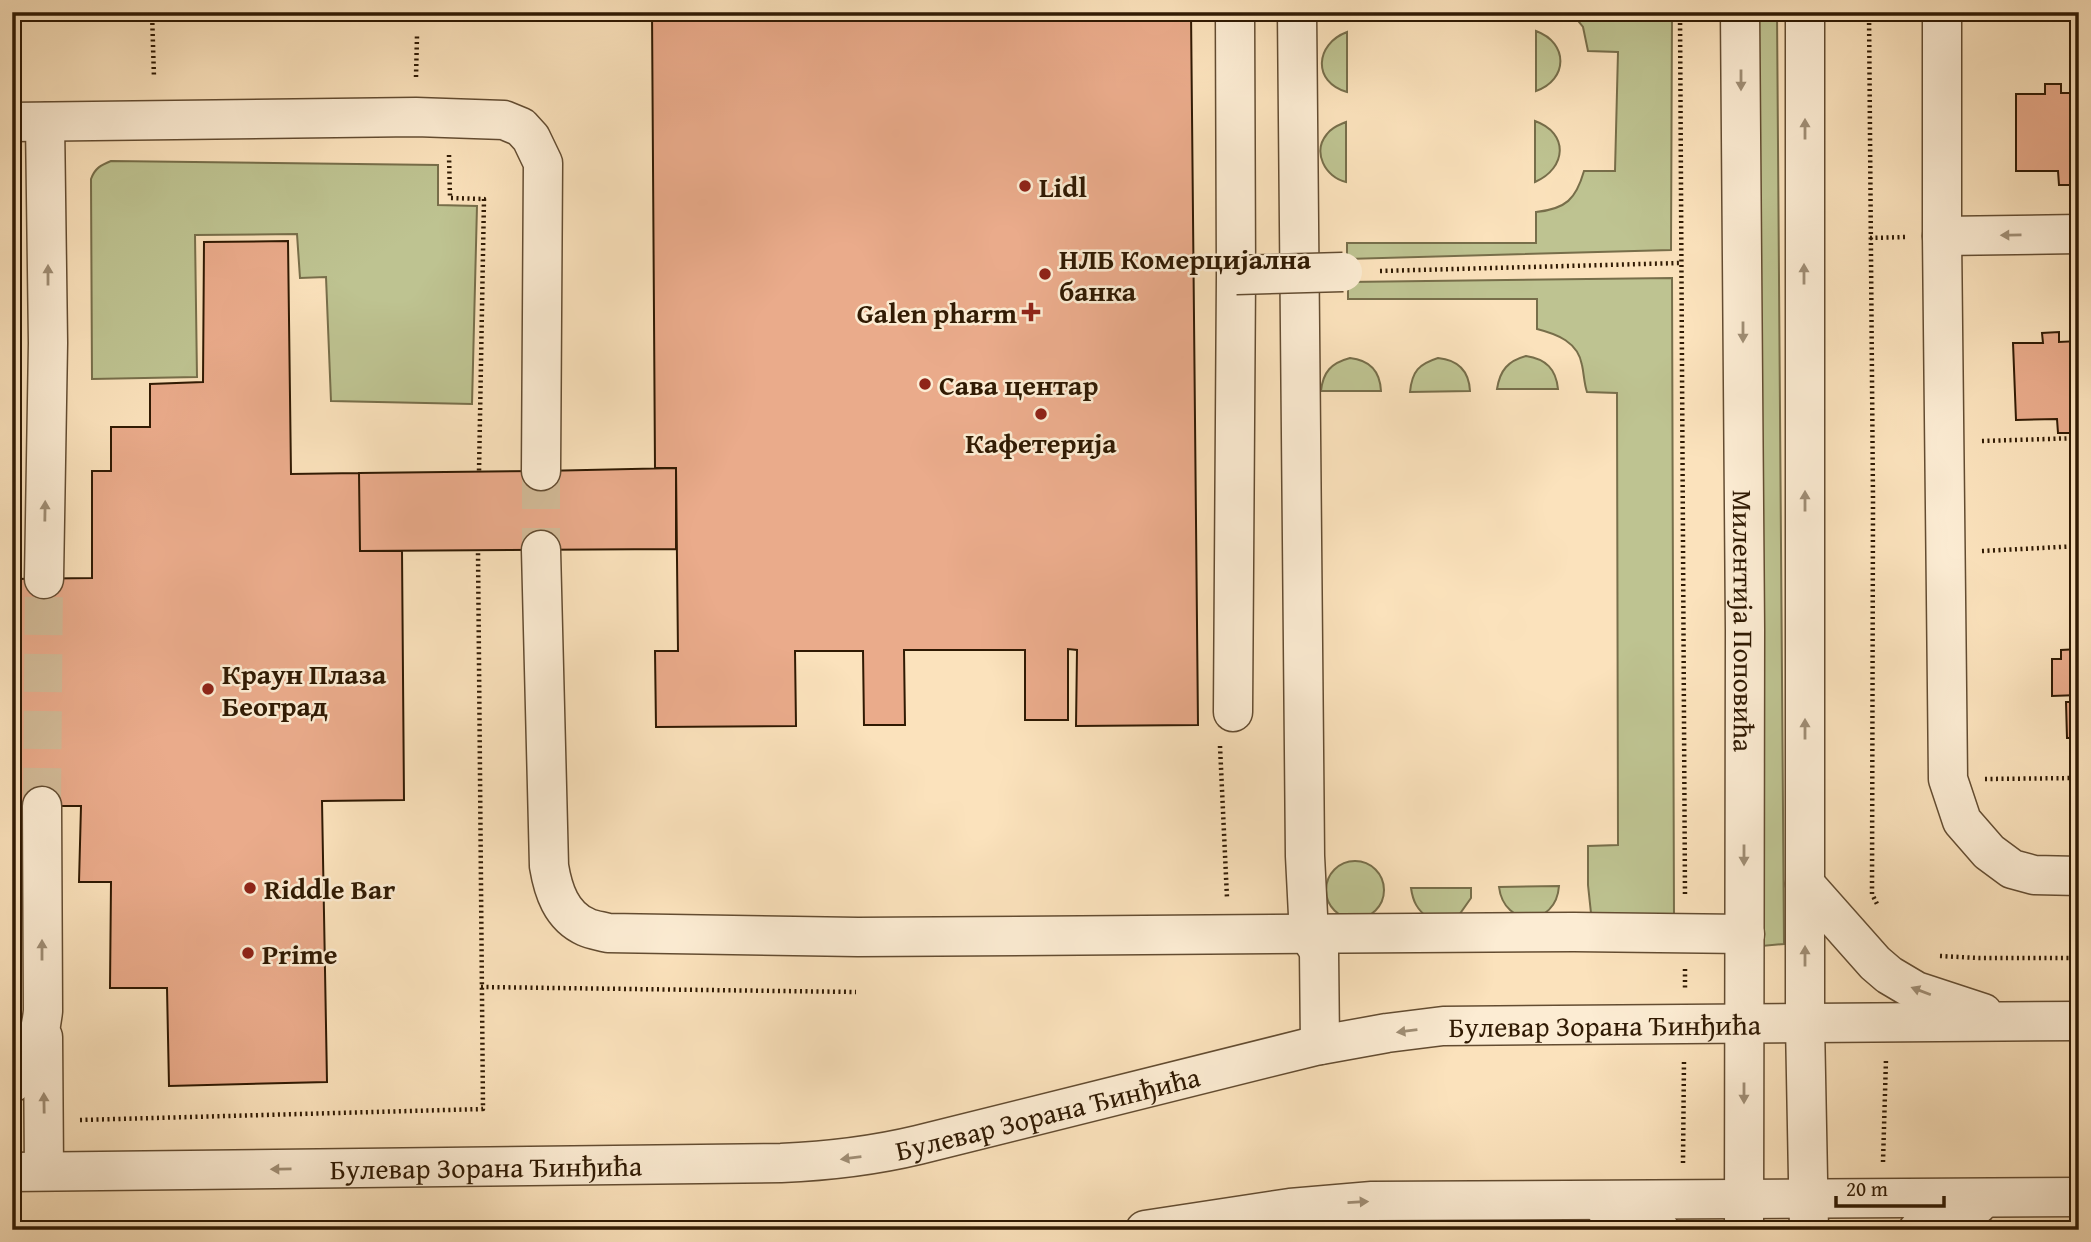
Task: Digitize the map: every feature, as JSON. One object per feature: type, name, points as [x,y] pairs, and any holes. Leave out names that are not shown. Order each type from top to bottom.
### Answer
[{"type":"street","points":[[1226,726],[1236,275],[1235,12]]},
{"type":"street","points":[[1297,12],[1306,856],[1309,934],[1319,951],[1310,1048]]},
{"type":"street","name":"Милентија Поповића","points":[[1740,12],[1745,616],[1744,1214]]},
{"type":"street","points":[[1805,12],[1805,1024],[1808,1214]]},
{"type":"street","points":[[1942,12],[1948,779],[1962,821],[1989,852],[2012,869],[2034,875],[2079,876]]},
{"type":"street","points":[[44,579],[48,210],[29,122],[416,117],[504,120],[521,127],[531,138],[543,163],[541,471]]},
{"type":"street","points":[[1942,236],[2079,234]]},
{"type":"street","points":[[1236,275],[1360,272]]},
{"type":"street","points":[[541,550],[548,866],[552,886],[563,909],[584,927],[608,933],[858,937],[1562,932],[1745,934]]},
{"type":"street","points":[[28,1171],[43,1011],[42,806]]},
{"type":"street","points":[[1805,884],[1875,963],[1897,981],[2008,1022]]},
{"type":"street","points":[[12,1083],[32,1056],[41,1030],[43,1011]]},
{"type":"street","name":"Булевар Зорана Ђинђића","points":[[28,1171],[828,1161],[872,1156],[1310,1048],[1443,1026],[2079,1021]]},
{"type":"street","points":[[1918,1230],[1997,1197]]},
{"type":"street","points":[[1145,1230],[1327,1204],[1683,1199],[1744,1214],[1808,1214],[1882,1198],[2079,1197]]},
{"type":"street","points":[[1553,1200],[1621,1213],[1660,1230]]},
{"type":"path","points":[[152,12],[154,78]]},
{"type":"path","points":[[1680,12],[1685,934],[1683,1199]]},
{"type":"path","points":[[1869,12],[1873,501],[1872,894],[1882,916]]},
{"type":"path","points":[[416,77],[417,36]]},
{"type":"path","points":[[449,154],[450,198],[484,199],[479,472]]},
{"type":"path","points":[[1360,272],[1680,263]]},
{"type":"path","points":[[2010,441],[2079,438]]},
{"type":"path","points":[[2022,548],[2079,546]]},
{"type":"path","points":[[73,1120],[483,1109],[478,551]]},
{"type":"path","points":[[1226,726],[1228,934]]},
{"type":"path","points":[[1948,779],[2079,778]]},
{"type":"path","points":[[1931,956],[2079,958]]},
{"type":"path","points":[[481,987],[856,992]]},
{"type":"path","points":[[1882,1198],[1888,1024]]},
{"type":"green space","points":[[1571,12],[1672,12],[1671,250],[1347,259],[1347,243],[1536,243],[1536,212],[1555,208],[1568,201],[1577,189],[1584,171],[1615,171],[1618,52],[1588,51],[1583,27]]},
{"type":"green space","points":[[1757,12],[1777,12],[1784,944],[1762,946]]},
{"type":"green space","points":[[1536,31],[1554,44],[1560,61],[1554,79],[1536,91]]},
{"type":"green space","points":[[1347,32],[1347,92],[1328,80],[1322,63],[1329,45]]},
{"type":"green space","points":[[1535,121],[1554,134],[1560,151],[1553,168],[1535,182]]},
{"type":"green space","points":[[1346,122],[1346,182],[1332,175],[1327,169],[1321,156],[1321,148],[1329,132]]},
{"type":"green space","points":[[111,161],[438,165],[438,205],[477,206],[472,404],[331,401],[326,277],[300,278],[297,234],[195,235],[197,377],[92,379],[91,179],[99,167]]},
{"type":"green space","points":[[1672,278],[1674,921],[1591,913],[1588,846],[1618,845],[1617,393],[1587,392],[1576,350],[1566,340],[1537,329],[1537,299],[1348,299],[1348,282]]},
{"type":"green space","points":[[1526,356],[1549,366],[1558,389],[1497,389],[1506,367]]},
{"type":"green space","points":[[1350,358],[1363,361],[1376,372],[1381,391],[1321,391],[1329,369]]},
{"type":"green space","points":[[1438,358],[1457,364],[1465,372],[1470,391],[1410,392],[1418,369]]},
{"type":"green space","points":[[1349,861],[1361,861],[1376,869],[1384,884],[1384,896],[1376,911],[1361,919],[1349,919],[1334,911],[1326,896],[1326,884],[1334,869]]},
{"type":"green space","points":[[1559,886],[1556,900],[1549,910],[1530,918],[1519,916],[1510,910],[1499,887]]},
{"type":"green space","points":[[1411,888],[1471,888],[1471,898],[1459,915],[1428,918],[1416,905]]},
{"type":"building","name":"Сава центар","points":[[652,12],[1191,12],[1198,725],[1076,726],[1077,650],[1068,649],[1068,720],[1025,720],[1025,650],[904,650],[905,725],[864,725],[863,651],[795,651],[796,726],[656,727],[655,651],[678,651],[676,468],[655,468]]},
{"type":"building","points":[[2045,84],[2061,84],[2061,93],[2079,93],[2079,174],[2074,174],[2074,185],[2059,185],[2058,171],[2016,171],[2016,94],[2045,94]]},
{"type":"building","points":[[14,167],[15,193],[12,193]]},
{"type":"building","name":"Краун Плаза Београд","points":[[288,241],[291,474],[359,473],[360,551],[402,551],[404,800],[322,801],[327,1082],[169,1086],[167,988],[110,988],[111,882],[79,882],[81,806],[12,806],[12,579],[92,578],[92,471],[111,471],[111,427],[150,427],[150,384],[203,382],[204,242]]},
{"type":"building","points":[[2059,332],[2059,342],[2079,341],[2079,422],[2073,422],[2073,433],[2058,433],[2057,419],[2016,420],[2013,343],[2043,343],[2042,333]]},
{"type":"building","points":[[676,468],[676,549],[360,551],[359,473]]},
{"type":"building","points":[[2079,649],[2079,695],[2052,696],[2052,659],[2061,659],[2061,650]]},
{"type":"building","points":[[2066,702],[2079,702],[2079,738],[2067,738]]},
{"type":"tunnel","points":[[541,471],[541,550]]},
{"type":"tunnel","points":[[42,806],[44,579]]},
{"type":"place","name":"Lidl","points":[[1025,186]]},
{"type":"place","name":"НЛБ Комерцијална банка","points":[[1045,274]]},
{"type":"place","name":"Galen pharm","points":[[1031,312]]},
{"type":"place","name":"Сава центар","points":[[925,384]]},
{"type":"place","name":"Кафетерија","points":[[1041,414]]},
{"type":"place","name":"Краун Плаза Београд","points":[[208,689]]},
{"type":"place","name":"Riddle Bar","points":[[250,888]]},
{"type":"place","name":"Prime","points":[[248,953]]}]
